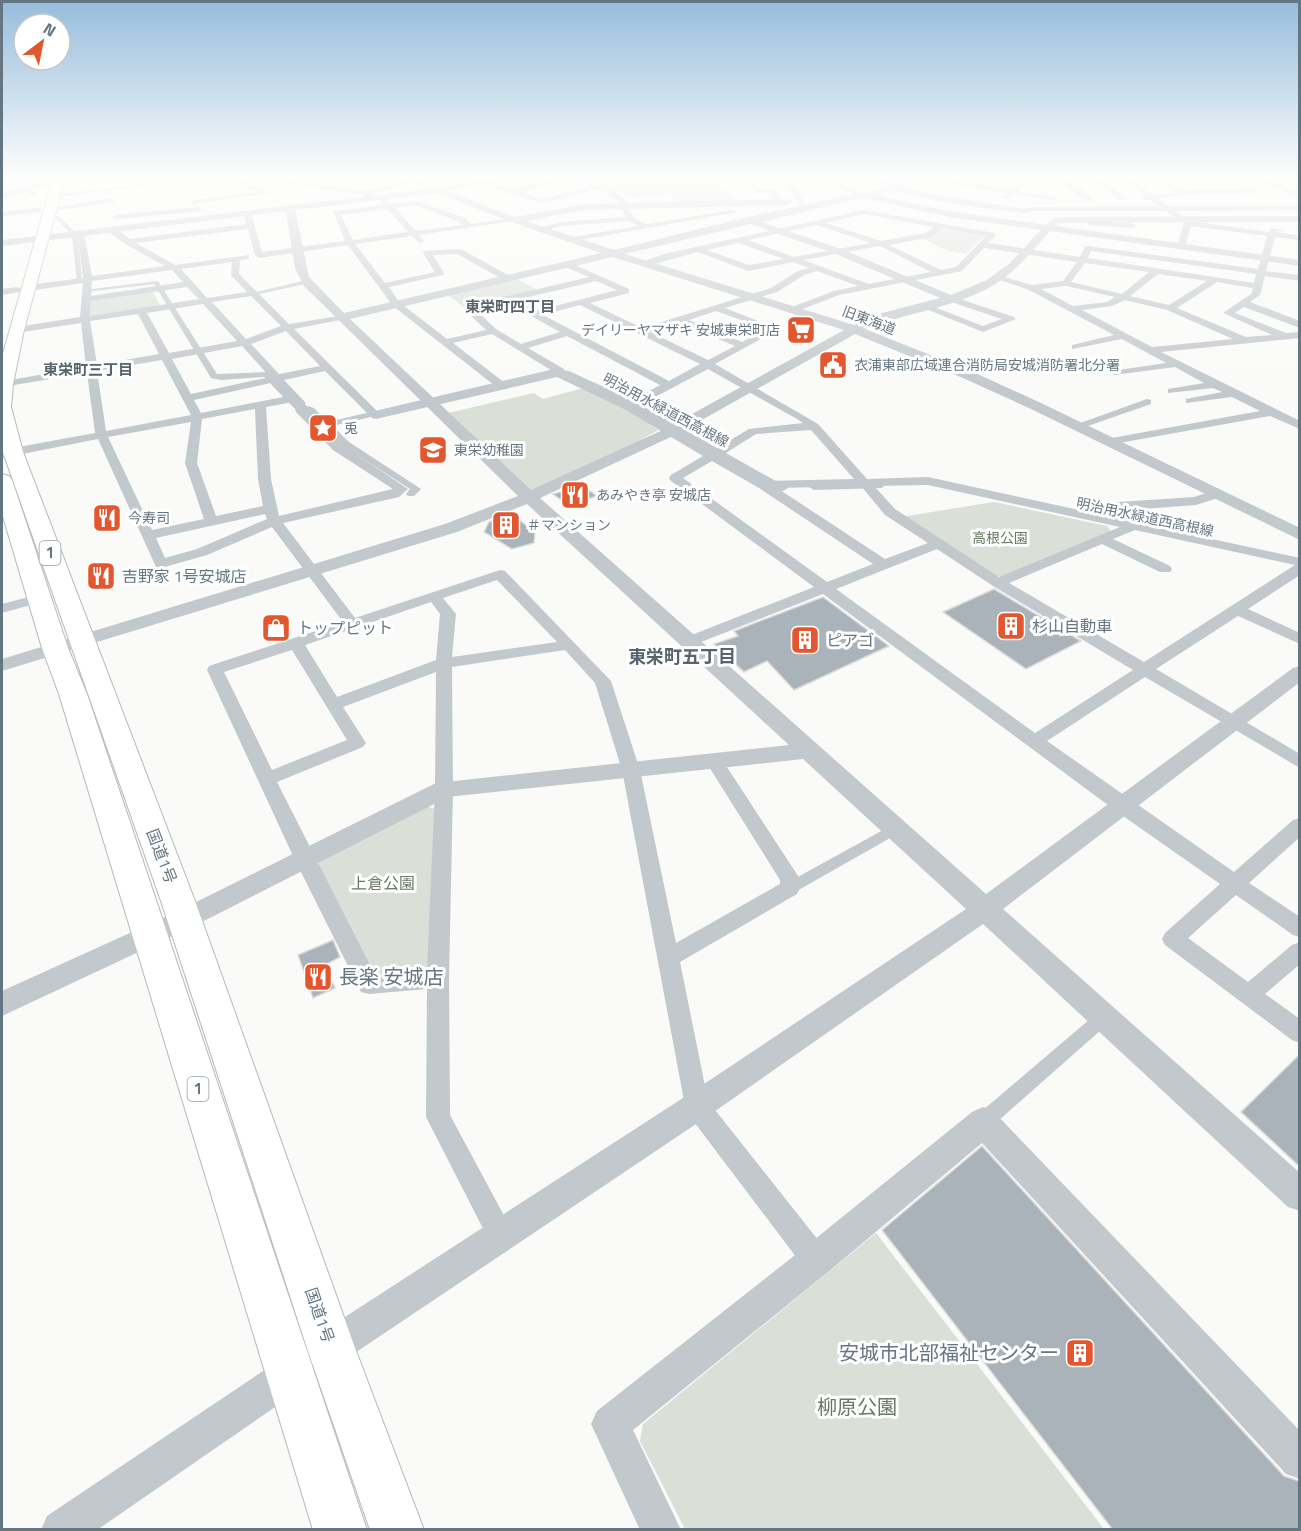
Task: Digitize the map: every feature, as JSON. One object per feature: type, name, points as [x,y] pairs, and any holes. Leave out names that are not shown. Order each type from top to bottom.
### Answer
[{"type":"highway","name":"国道1号","points":[[33,249],[9,333],[2,407],[7,453],[68,644],[73,694],[332,1347],[397,1530]]},
{"type":"highway","name":"国道1号","points":[[2,480],[40,598],[68,644]]},
{"type":"highway","name":"国道1号","points":[[167,928],[289,1375],[340,1530]]},
{"type":"street","points":[[79,249],[85,287],[85,320],[90,368],[101,434],[161,564],[202,552],[271,515]]},
{"type":"street","points":[[141,249],[175,268],[296,401],[311,410],[346,444],[416,489],[271,515],[211,520],[148,535]]},
{"type":"street","points":[[258,249],[259,255]]},
{"type":"street","points":[[85,287],[175,268],[303,249]]},
{"type":"street","points":[[355,249],[396,304],[501,385]]},
{"type":"street","points":[[382,286],[440,273],[425,249]]},
{"type":"street","name":"旧東海道","points":[[596,249],[795,309],[968,375],[1112,442],[1299,535]]},
{"type":"street","points":[[4,384],[245,343],[288,327],[628,249]]},
{"type":"street","points":[[766,249],[866,286]]},
{"type":"street","points":[[832,249],[951,299],[1011,319],[983,329],[921,305]]},
{"type":"street","points":[[644,264],[664,257],[700,250],[748,267],[847,249]]},
{"type":"street","points":[[892,249],[940,273]]},
{"type":"street","points":[[795,309],[837,293],[958,269],[978,249]]},
{"type":"street","points":[[1011,249],[1215,280],[1257,291],[1299,316]]},
{"type":"street","points":[[2,679],[8,675],[9,663],[451,528],[529,497],[673,430],[854,330],[886,316],[951,299],[998,278],[1029,249]]},
{"type":"street","points":[[1066,283],[1083,260],[1087,249]]},
{"type":"street","points":[[1098,249],[1299,278]]},
{"type":"street","points":[[1206,249],[1299,263]]},
{"type":"street","points":[[1268,249],[1257,291],[1228,313],[1284,336]]},
{"type":"street","points":[[299,250],[300,267],[307,282],[529,497],[1299,1195]]},
{"type":"street","points":[[427,253],[458,251],[507,278]]},
{"type":"street","points":[[209,252],[214,262]]},
{"type":"street","points":[[236,259],[235,275],[376,416],[431,401],[559,373]]},
{"type":"street","points":[[535,314],[626,291],[566,264]]},
{"type":"street","points":[[640,332],[774,290],[801,273],[818,268]]},
{"type":"street","points":[[1072,309],[1109,304],[1123,297],[1156,271]]},
{"type":"street","points":[[598,278],[468,308],[493,331],[559,373],[630,406],[769,485],[884,565]]},
{"type":"street","points":[[998,278],[1032,288],[1269,413],[1299,426]]},
{"type":"street","points":[[1170,308],[1215,280]]},
{"type":"street","points":[[9,333],[207,302],[307,282]]},
{"type":"street","points":[[1032,288],[1066,283],[1170,308],[1244,340]]},
{"type":"street","points":[[2,292],[85,287],[156,289],[188,284]]},
{"type":"street","points":[[156,289],[214,376],[221,378],[266,374],[276,380]]},
{"type":"street","points":[[508,299],[668,385]]},
{"type":"street","points":[[581,302],[707,364],[814,426],[890,512],[998,583],[1299,762]]},
{"type":"street","points":[[1243,303],[1299,325]]},
{"type":"street","points":[[630,406],[774,329],[716,308]]},
{"type":"street","points":[[142,312],[197,416],[190,463],[211,520]]},
{"type":"street","points":[[1285,319],[1299,316]]},
{"type":"street","points":[[682,320],[743,346]]},
{"type":"street","points":[[447,342],[493,331]]},
{"type":"street","points":[[520,347],[568,333]]},
{"type":"street","points":[[1150,350],[1299,335]]},
{"type":"street","points":[[1076,347],[1123,336]]},
{"type":"street","points":[[1118,373],[1177,364]]},
{"type":"street","points":[[187,398],[328,367]]},
{"type":"street","points":[[1172,391],[1215,384]]},
{"type":"street","points":[[1190,401],[1233,394]]},
{"type":"street","points":[[7,453],[197,416],[296,401]]},
{"type":"street","points":[[296,401],[300,410],[337,447],[406,491]]},
{"type":"street","points":[[1078,426],[1147,402]]},
{"type":"street","points":[[260,405],[264,436],[262,457],[271,515],[352,625]]},
{"type":"street","points":[[326,425],[373,413]]},
{"type":"street","points":[[1112,442],[1269,413]]},
{"type":"street","points":[[814,426],[753,431],[675,478],[1123,806],[1299,929]]},
{"type":"street","points":[[769,485],[928,482],[1299,565]]},
{"type":"street","name":"明治用水緑道西高根線","points":[[864,484],[927,485],[1131,526]]},
{"type":"street","points":[[1083,515],[1088,508],[1196,501],[1216,494]]},
{"type":"street","points":[[998,583],[1131,526]]},
{"type":"street","points":[[1102,539],[1165,569]]},
{"type":"street","points":[[690,641],[937,544]]},
{"type":"street","points":[[1035,741],[1238,610],[1299,565]]},
{"type":"street","points":[[438,978],[369,985],[304,858],[215,669],[435,598],[501,574],[603,681],[632,770],[697,1106],[816,1260]]},
{"type":"street","points":[[2,609],[40,598]]},
{"type":"street","points":[[435,598],[448,614],[444,663],[444,789],[438,978],[438,1116],[502,1236]]},
{"type":"street","points":[[1238,610],[1299,639]]},
{"type":"street","points":[[268,779],[357,743],[296,644]]},
{"type":"street","points":[[333,704],[444,663],[568,645]]},
{"type":"street","points":[[61,1530],[289,1375],[697,1106],[985,909],[1299,672]]},
{"type":"street","points":[[2,1004],[167,928],[444,789],[807,751]]},
{"type":"street","points":[[716,762],[790,879],[790,888]]},
{"type":"street","points":[[1299,825],[1173,939],[1250,994],[1299,1033]]},
{"type":"street","points":[[667,959],[894,829]]},
{"type":"street","points":[[1250,994],[1299,951]]},
{"type":"street","points":[[661,1530],[610,1424],[816,1260],[983,1122],[1103,1018]]},
{"type":"street","points":[[983,1122],[1299,1460]]},
{"type":"green space","points":[[945,249],[971,249],[966,254]]},
{"type":"green space","points":[[515,278],[538,290],[465,308],[447,294]]},
{"type":"green space","points":[[152,291],[161,307],[90,317],[91,300]]},
{"type":"green space","points":[[583,388],[624,407],[658,430],[602,462],[531,494],[448,413],[534,393],[543,399]]},
{"type":"green space","name":"高根公園","points":[[994,502],[1107,526],[1111,531],[1004,576],[996,576],[901,517]]},
{"type":"green space","name":"上倉公園","points":[[425,806],[436,809],[432,966],[425,972],[379,978],[372,974],[318,866],[321,858]]},
{"type":"green space","name":"柳原公園","points":[[876,1233],[1104,1529],[685,1529],[640,1441],[643,1424]]},
{"type":"building","name":"あみやき亭 安城店","points":[[583,486],[597,496],[568,505],[553,494]]},
{"type":"building","name":"＃マンション","points":[[510,513],[535,532],[534,543],[512,549],[484,532],[489,522]]},
{"type":"building","name":"杉山自動車","points":[[994,589],[1081,641],[1026,669],[943,612]]},
{"type":"building","name":"ピアゴ","points":[[823,597],[889,646],[794,690],[767,661],[744,672],[714,644],[738,636],[734,631]]},
{"type":"building","name":"長楽 安城店","points":[[333,940],[340,957],[325,965],[335,988],[313,998],[298,955]]},
{"type":"building","points":[[1299,1055],[1299,1166],[1241,1112]]},
{"type":"building","name":"安城市北部福祉センター","points":[[982,1146],[1284,1476],[1299,1481],[1299,1530],[1113,1530],[882,1230]]},
{"type":"place","name":"デイリーヤマザキ 安城東栄町店","points":[[801,330]]},
{"type":"place","name":"衣浦東部広域連合消防局安城消防署北分署","points":[[833,365]]},
{"type":"place","name":"兎","points":[[323,428]]},
{"type":"place","name":"東栄幼稚園","points":[[433,450]]},
{"type":"place","name":"あみやき亭 安城店","points":[[575,495]]},
{"type":"place","name":"今寿司","points":[[107,518]]},
{"type":"place","name":"＃マンション","points":[[506,525]]},
{"type":"place","name":"吉野家 1号安城店","points":[[101,576]]},
{"type":"place","name":"杉山自動車","points":[[1011,626]]},
{"type":"place","name":"トップピット","points":[[276,628]]},
{"type":"place","name":"ピアゴ","points":[[805,640]]},
{"type":"place","name":"長楽 安城店","points":[[318,977]]},
{"type":"place","name":"安城市北部福祉センター","points":[[1080,1353]]},
{"type":"district","name":"東栄町四丁目","points":[[510,307]]},
{"type":"district","name":"東栄町三丁目","points":[[88,370]]},
{"type":"district","name":"東栄町五丁目","points":[[682,657]]}]
